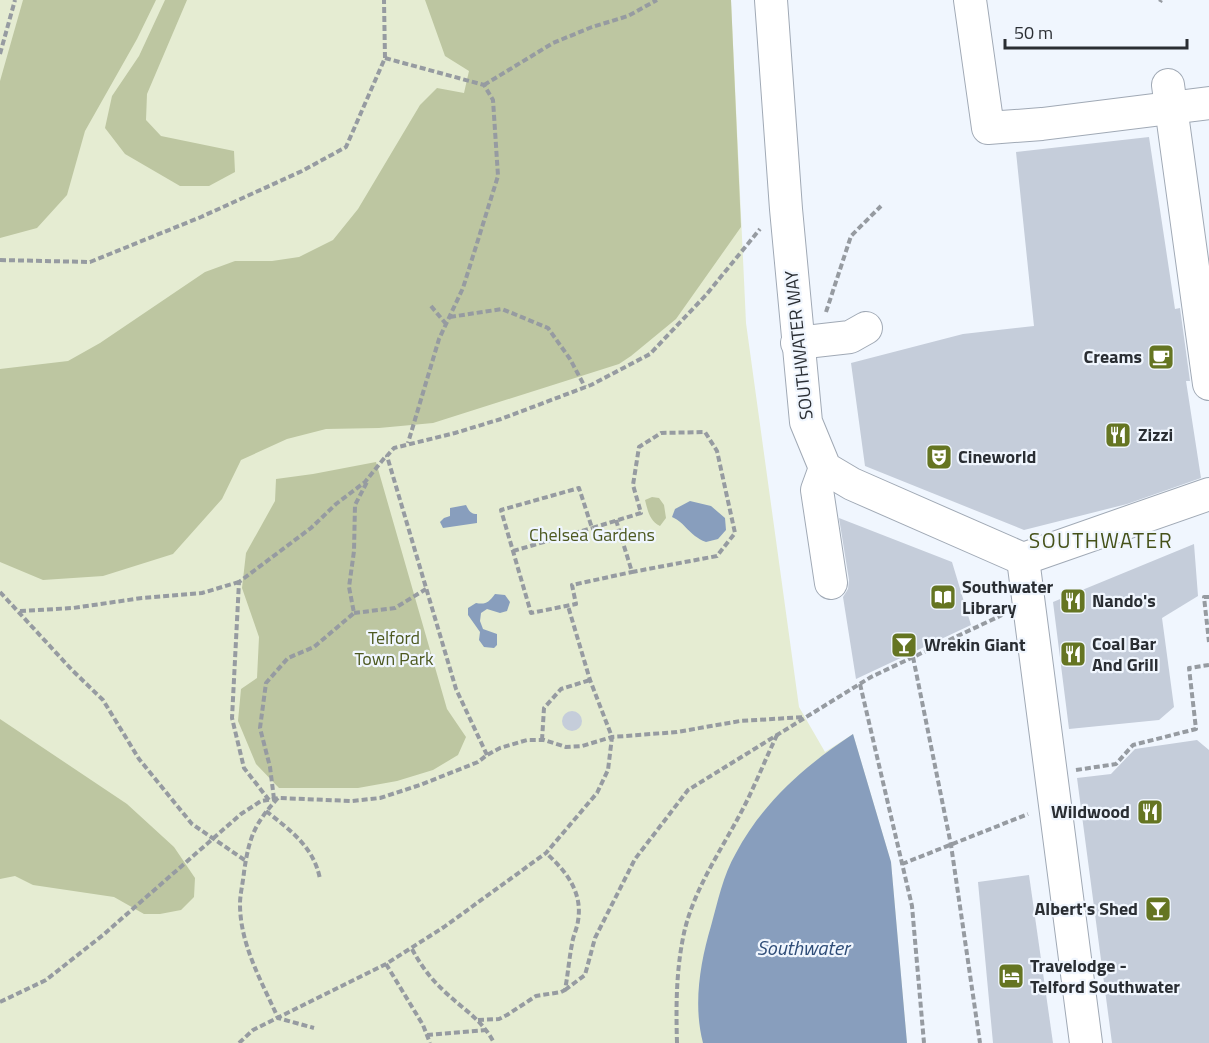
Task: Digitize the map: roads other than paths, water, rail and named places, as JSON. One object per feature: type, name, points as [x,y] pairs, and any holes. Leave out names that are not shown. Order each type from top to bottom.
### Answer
[{"type":"street","name":"SOUTHWATER WAY","points":[[771,0],[816,341],[806,422],[825,468]]},
{"type":"street","points":[[970,0],[988,128],[1042,124],[1170,97],[1209,103]]},
{"type":"street","points":[[1170,97],[1209,384]]},
{"type":"street","points":[[816,341],[850,337],[866,328]]},
{"type":"street","points":[[831,583],[817,490],[825,468],[852,484],[1023,560],[1209,494]]},
{"type":"street","points":[[1023,560],[1086,1043]]},
{"type":"water","points":[[690,501],[711,506],[725,518],[726,530],[718,539],[706,542],[672,517],[675,509]]},
{"type":"water","points":[[466,505],[470,512],[477,514],[477,523],[443,528],[440,522],[450,516],[450,508]]},
{"type":"water","points":[[495,594],[505,595],[510,602],[507,611],[500,613],[487,609],[481,613],[480,621],[483,629],[497,634],[497,645],[494,648],[484,647],[479,640],[480,632],[468,615],[468,608],[476,603],[487,602]]},
{"type":"water","name":"Southwater","points":[[853,734],[891,862],[907,1043],[703,1043],[698,1014],[701,969],[707,940],[731,861],[772,801],[802,772]]},
{"type":"place","name":"Creams","points":[[1161,357]]},
{"type":"place","name":"Zizzi","points":[[1118,435]]},
{"type":"place","name":"Cineworld","points":[[939,457]]},
{"type":"place","name":"Southwater Library","points":[[943,597]]},
{"type":"place","name":"Nando's","points":[[1073,601]]},
{"type":"place","name":"Wrekin Giant","points":[[904,645]]},
{"type":"place","name":"Coal Bar And Grill","points":[[1073,654]]},
{"type":"place","name":"Wildwood","points":[[1150,812]]},
{"type":"place","name":"Albert's Shed","points":[[1158,909]]},
{"type":"place","name":"Travelodge - Telford Southwater","points":[[1011,976]]},
{"type":"district","name":"SOUTHWATER","points":[[1101,541]]},
{"type":"park label","name":"Chelsea Gardens","points":[[592,535]]},
{"type":"park label","name":"Telford Town Park","points":[[394,648]]}]
